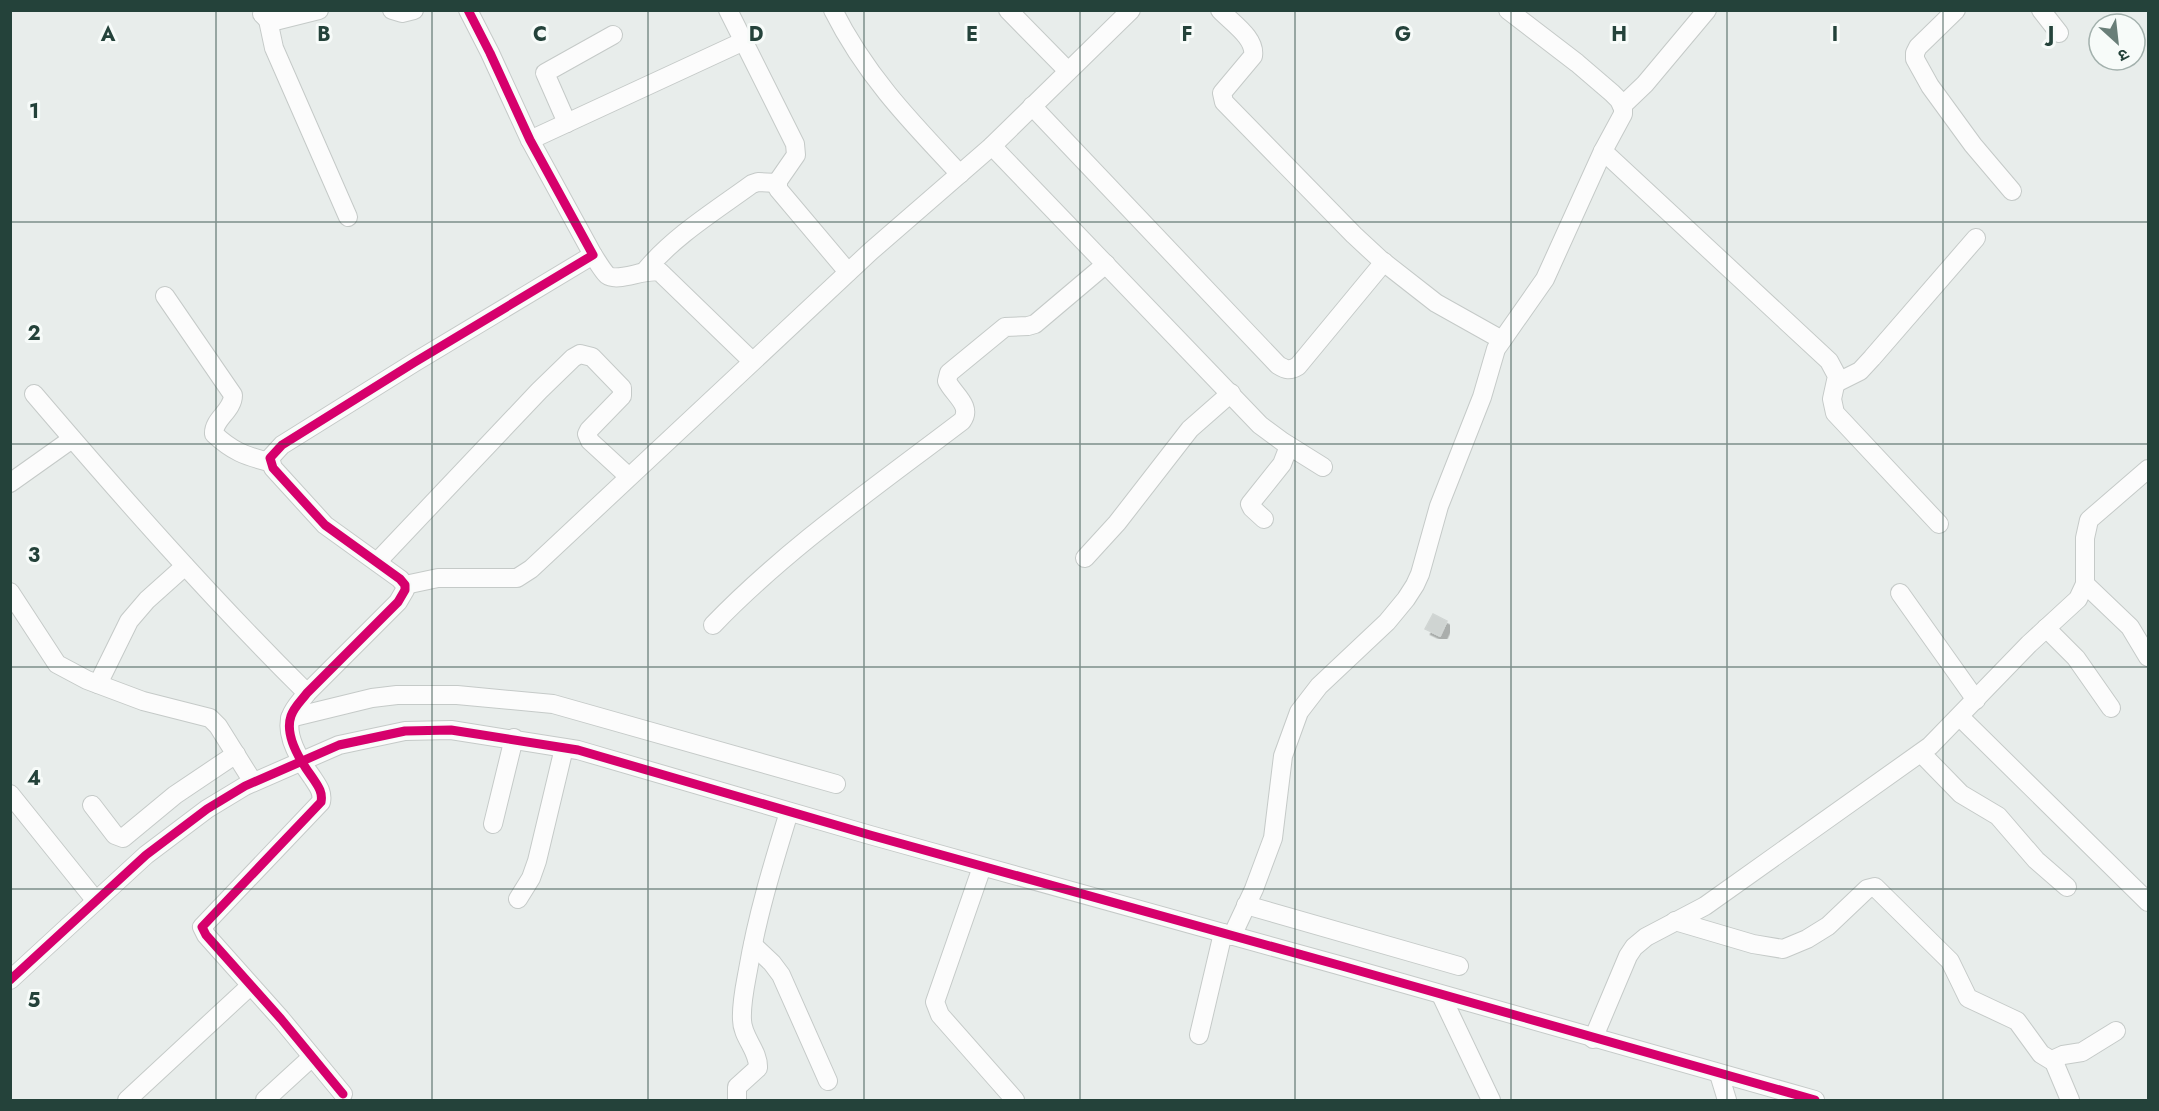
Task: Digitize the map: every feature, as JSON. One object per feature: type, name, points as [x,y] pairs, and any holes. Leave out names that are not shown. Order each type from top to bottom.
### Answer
[{"type":"street","points":[[265,15],[275,21],[319,10]]},
{"type":"street","points":[[392,10],[402,13],[414,10]]},
{"type":"street","points":[[468,10],[530,140],[593,255],[607,275],[613,278],[645,271],[660,272],[752,361]]},
{"type":"street","points":[[728,10],[796,149],[796,155],[777,183],[778,189],[848,272]]},
{"type":"street","points":[[833,10],[848,39],[876,81],[960,174]]},
{"type":"street","points":[[1008,10],[1068,70]]},
{"type":"street","points":[[405,585],[438,578],[518,578],[531,569],[848,272],[992,146],[1131,10]]},
{"type":"street","points":[[1220,10],[1249,40],[1254,49],[1253,57],[1222,93],[1224,102],[1353,235],[1384,262],[1436,303],[1502,340]]},
{"type":"street","points":[[1199,1035],[1227,934],[1246,905],[1273,838],[1281,765],[1299,712],[1319,686],[1387,622],[1415,585],[1439,506],[1482,397],[1492,359],[1502,340],[1545,279],[1603,151],[1623,114],[1618,100],[1577,63],[1508,10]]},
{"type":"street","points":[[1622,106],[1646,84],[1707,10]]},
{"type":"street","points":[[1956,10],[1918,47],[1915,59],[1930,86],[1973,145],[2012,190]]},
{"type":"street","points":[[2042,10],[2059,33]]},
{"type":"street","points":[[265,15],[274,48],[348,218]]},
{"type":"street","points":[[567,123],[545,73],[613,35]]},
{"type":"street","points":[[530,140],[744,42]]},
{"type":"street","points":[[1032,106],[1285,370],[1298,366],[1384,262]]},
{"type":"street","points":[[992,146],[1260,425],[1323,467]]},
{"type":"street","points":[[1603,151],[1829,361],[1837,376],[1832,399],[1835,413],[1939,524]]},
{"type":"street","points":[[645,271],[670,246],[752,184],[777,183]]},
{"type":"street","points":[[1836,383],[1860,371],[1976,238]]},
{"type":"street","points":[[269,462],[273,453],[282,445],[593,255]]},
{"type":"street","points":[[713,625],[746,591],[779,563],[962,421],[966,410],[949,386],[947,381],[949,373],[1005,327],[1035,324],[1106,264]]},
{"type":"street","points":[[165,296],[233,395],[232,404],[214,427],[214,434],[241,454],[269,462],[325,525],[405,585],[404,594],[398,602],[307,693],[290,718],[290,729],[296,750],[322,792],[321,802],[202,927],[206,935],[343,1095]]},
{"type":"street","points":[[377,562],[539,391],[580,354],[592,357],[622,388],[622,396],[587,434],[590,441],[628,477]]},
{"type":"street","points":[[1086,558],[1117,523],[1184,435],[1231,393]]},
{"type":"street","points":[[34,394],[238,625],[307,693]]},
{"type":"street","points":[[10,483],[72,439]]},
{"type":"street","points":[[1264,519],[1250,504],[1282,464],[1290,446]]},
{"type":"street","points":[[1599,1025],[1634,947],[1646,937],[1705,906],[1921,753],[2078,599],[2085,584],[2085,538],[2089,520],[2148,469]]},
{"type":"street","points":[[98,684],[129,621],[147,600],[185,566]]},
{"type":"street","points":[[2085,584],[2130,627],[2148,657]]},
{"type":"street","points":[[10,592],[57,664],[98,684],[143,701],[210,718],[218,726],[244,768]]},
{"type":"street","points":[[1900,593],[1977,699]]},
{"type":"street","points":[[2046,628],[2076,658],[2111,708]]},
{"type":"street","points":[[290,718],[372,698],[397,695],[457,695],[553,704],[836,784]]},
{"type":"street","points":[[1960,717],[2148,902]]},
{"type":"street","points":[[92,805],[116,835],[123,838],[175,795],[296,750],[339,745],[405,731],[452,730],[514,738],[564,747],[1441,995],[1599,1025],[1719,1074],[1815,1101]]},
{"type":"street","points":[[493,824],[514,738]]},
{"type":"street","points":[[518,899],[531,878],[537,861],[564,747]]},
{"type":"street","points":[[1921,753],[1961,794],[1994,812],[2036,860],[2067,887]]},
{"type":"street","points":[[10,980],[90,893],[207,809],[244,768]]},
{"type":"street","points":[[11,795],[90,893]]},
{"type":"street","points":[[738,1101],[736,1087],[758,1068],[757,1058],[742,1021],[746,982],[771,869],[789,812]]},
{"type":"street","points":[[982,867],[935,1002],[940,1015],[1015,1101]]},
{"type":"street","points":[[1675,921],[1767,947],[1784,949],[1828,926],[1867,889],[1875,887],[1950,961],[1968,999],[2014,1018],[2041,1054],[2052,1060],[2070,1101]]},
{"type":"street","points":[[1246,905],[1459,966]]},
{"type":"street","points":[[753,945],[781,975],[828,1081]]},
{"type":"street","points":[[128,1101],[250,986]]},
{"type":"street","points":[[1441,995],[1491,1101]]},
{"type":"street","points":[[2052,1060],[2063,1055],[2082,1052],[2116,1031]]},
{"type":"street","points":[[265,1101],[312,1057]]},
{"type":"street","points":[[1719,1074],[1727,1101]]},
{"type":"building","points":[[1433,614],[1447,621],[1440,636],[1425,629]]},
{"type":"cycle path","points":[[343,1094],[281,1019],[206,935],[202,927],[321,802],[320,789],[299,756],[292,740],[289,724],[291,716],[307,693],[398,602],[405,590],[405,585],[400,579],[325,525],[273,468],[270,458],[282,445],[593,255],[530,140],[468,10]]},
{"type":"cycle path","points":[[10,980],[146,855],[207,809],[245,786],[339,745],[405,731],[451,730],[578,750],[870,835],[1815,1100]]}]
